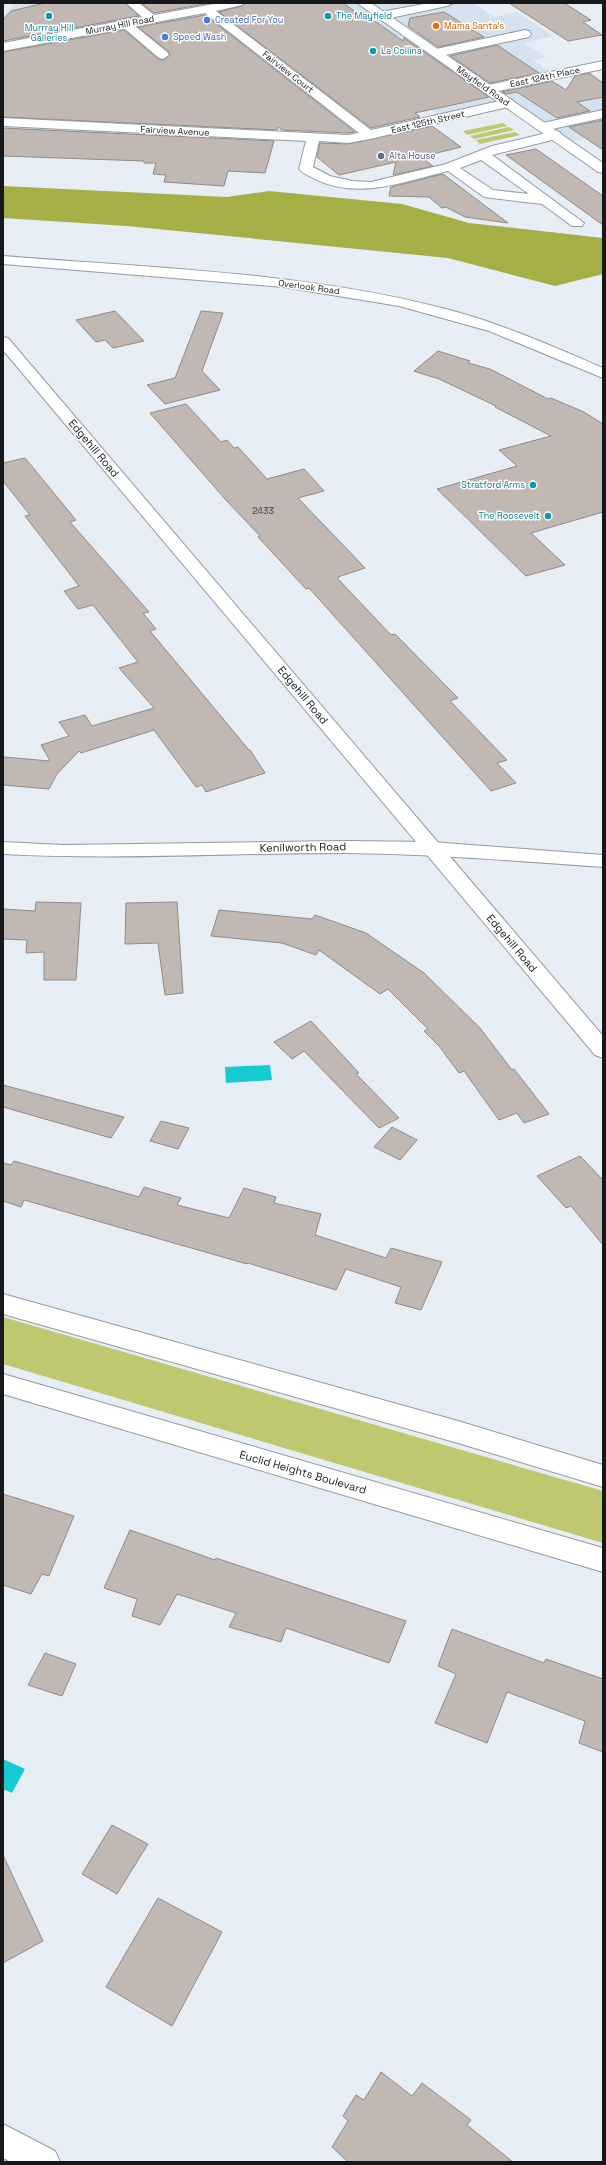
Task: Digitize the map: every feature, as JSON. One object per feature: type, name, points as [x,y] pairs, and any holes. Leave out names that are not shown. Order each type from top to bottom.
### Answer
[{"type":"street","points":[[132,3],[151,19]]},
{"type":"street","name":"Murray Hill Road","points":[[3,47],[238,3]]},
{"type":"street","name":"Mayfield Road","points":[[363,3],[603,169]]},
{"type":"street","points":[[381,16],[447,3]]},
{"type":"street","name":"Fairview Court","points":[[207,9],[370,135]]},
{"type":"street","points":[[126,24],[163,55]]},
{"type":"street","points":[[436,53],[525,34]]},
{"type":"street","name":"East 124th Place","points":[[488,89],[603,65]]},
{"type":"street","name":"East 125th Street","points":[[348,139],[508,103]]},
{"type":"street","points":[[543,127],[603,114]]},
{"type":"street","name":"Fairview Avenue","points":[[3,122],[348,139]]},
{"type":"street","points":[[313,138],[306,169],[326,179],[346,184],[371,186],[450,167],[497,149],[554,135]]},
{"type":"street","points":[[482,154],[577,223]]},
{"type":"street","points":[[450,167],[488,194],[545,200]]},
{"type":"street","name":"Overlook Road","points":[[3,260],[249,279],[309,286],[392,301],[448,314],[494,328],[603,373]]},
{"type":"street","name":"Edgehill Road","points":[[3,341],[9,360],[432,848],[603,1050]]},
{"type":"street","name":"Kenilworth Road","points":[[3,848],[63,851],[344,847],[432,848],[603,861]]},
{"type":"street","points":[[3,1304],[465,1434],[603,1476]]},
{"type":"street","name":"Euclid Heights Boulevard","points":[[3,1384],[603,1560]]},
{"type":"street","points":[[3,2140],[44,2162]]},
{"type":"shaded area","points":[[110,3],[138,27],[221,10],[213,3],[474,3],[494,17],[517,12],[553,36],[524,43],[546,57],[533,60],[555,75],[545,77],[565,91],[603,95],[603,134],[565,143],[508,103],[443,118],[404,90],[316,41],[267,51],[253,40],[172,57],[127,20],[3,43],[3,18],[14,4]]},
{"type":"green space","points":[[503,123],[507,126],[467,135],[463,131]]},
{"type":"green space","points":[[509,127],[514,130],[474,139],[470,136]]},
{"type":"green space","points":[[515,132],[520,135],[480,144],[476,140]]},
{"type":"green space","points":[[3,186],[227,197],[269,191],[402,204],[469,223],[603,238],[603,274],[555,286],[448,258],[127,226],[3,218]]},
{"type":"green space","points":[[3,1317],[603,1491],[603,1543],[3,1364]]},
{"type":"water","points":[[270,1065],[272,1080],[226,1083],[225,1067]]},
{"type":"water","points":[[3,1759],[25,1769],[12,1793],[3,1789]]},
{"type":"building","points":[[45,3],[125,3],[139,16],[3,41],[3,20],[11,11]]},
{"type":"building","points":[[141,3],[211,3],[154,13]]},
{"type":"building","points":[[246,3],[343,3],[367,20],[372,19],[403,41],[404,38],[489,97],[415,113],[420,117],[371,128],[219,12],[242,6]]},
{"type":"building","points":[[509,3],[564,3],[591,20],[583,22],[602,35],[568,41]]},
{"type":"building","points":[[444,12],[484,37],[438,47],[408,26],[410,18]]},
{"type":"building","points":[[205,15],[355,132],[282,130],[278,127],[277,130],[3,117],[3,52],[124,30],[158,59],[164,60],[170,55],[168,51],[138,27]]},
{"type":"building","points":[[497,45],[539,73],[490,83],[450,56]]},
{"type":"building","points":[[589,73],[603,83],[603,97],[577,102],[590,111],[557,118],[517,92],[506,94],[502,92],[552,81],[566,90],[575,76]]},
{"type":"building","points":[[603,120],[603,150],[569,127]]},
{"type":"building","points":[[432,126],[461,147],[421,157],[433,166],[393,175],[396,162],[339,175],[317,157],[320,143],[348,144]]},
{"type":"building","points":[[3,128],[274,141],[265,173],[228,171],[224,186],[164,182],[166,175],[153,174],[156,163],[144,163],[144,161],[3,156]]},
{"type":"building","points":[[536,149],[603,196],[603,225],[506,155]]},
{"type":"building","points":[[443,174],[508,223],[465,217],[446,207],[442,208],[429,197],[389,196],[391,187]]},
{"type":"building","points":[[115,311],[144,341],[113,348],[105,340],[96,342],[76,320]]},
{"type":"building","points":[[201,311],[223,313],[202,371],[220,390],[165,404],[147,385],[175,378]]},
{"type":"building","points":[[438,351],[470,361],[468,363],[490,369],[548,399],[551,398],[584,412],[603,424],[603,512],[531,533],[565,565],[526,576],[437,489],[517,466],[499,450],[551,436],[495,407],[496,406],[439,379],[414,371]]},
{"type":"building","points":[[186,404],[221,442],[227,440],[234,448],[238,447],[267,479],[304,469],[324,491],[298,498],[365,568],[338,577],[338,579],[391,635],[395,634],[458,698],[450,701],[507,760],[497,763],[516,783],[491,791],[309,588],[306,589],[258,537],[260,536],[225,499],[150,413]]},
{"type":"building","points":[[25,458],[76,520],[70,522],[149,612],[143,613],[156,629],[150,631],[250,750],[265,773],[206,792],[202,785],[196,787],[154,730],[81,753],[79,751],[57,774],[49,789],[3,785],[3,757],[50,761],[41,745],[69,736],[59,722],[85,715],[92,726],[154,708],[119,668],[138,662],[93,605],[78,609],[64,591],[79,586],[25,516],[30,515],[3,481],[3,463]]},
{"type":"building","points":[[36,902],[81,903],[76,980],[44,980],[44,952],[26,953],[27,940],[3,939],[3,909],[35,911]]},
{"type":"building","points":[[177,902],[183,993],[165,995],[158,943],[125,944],[126,903]]},
{"type":"building","points":[[219,910],[312,919],[315,915],[366,933],[424,973],[480,1028],[512,1070],[514,1069],[549,1114],[524,1123],[517,1113],[499,1120],[464,1071],[459,1073],[439,1046],[424,1031],[428,1029],[388,989],[380,994],[319,950],[316,955],[282,943],[211,936]]},
{"type":"building","points":[[311,1021],[359,1073],[356,1074],[399,1118],[379,1128],[304,1051],[292,1059],[274,1042]]},
{"type":"building","points":[[3,1085],[124,1117],[111,1138],[3,1107]]},
{"type":"building","points":[[161,1121],[189,1128],[178,1149],[150,1141]]},
{"type":"building","points":[[392,1127],[417,1140],[400,1160],[374,1147]]},
{"type":"building","points":[[580,1156],[603,1180],[603,1245],[571,1206],[566,1208],[537,1176]]},
{"type":"building","points":[[14,1161],[139,1197],[144,1187],[181,1198],[177,1205],[229,1218],[244,1188],[276,1197],[274,1203],[321,1214],[315,1235],[386,1258],[391,1248],[442,1262],[421,1310],[395,1303],[401,1287],[346,1269],[336,1290],[248,1263],[247,1264],[24,1200],[21,1207],[3,1201],[3,1163],[11,1165]]},
{"type":"building","points":[[3,1494],[74,1516],[49,1576],[42,1574],[31,1594],[3,1585]]},
{"type":"building","points":[[130,1530],[215,1560],[216,1558],[406,1621],[389,1663],[286,1628],[281,1642],[229,1627],[236,1613],[177,1594],[160,1625],[132,1616],[137,1599],[104,1588]]},
{"type":"building","points":[[452,1629],[544,1663],[546,1659],[603,1679],[603,1752],[579,1743],[585,1721],[507,1692],[487,1743],[435,1723],[456,1674],[438,1666]]},
{"type":"building","points":[[45,1653],[76,1664],[62,1696],[28,1685]]},
{"type":"building","points":[[112,1825],[148,1844],[117,1894],[82,1874]]},
{"type":"building","points":[[3,1855],[43,1941],[3,1963]]},
{"type":"building","points":[[158,1898],[222,1932],[172,2026],[106,1987]]},
{"type":"building","points":[[381,2072],[412,2096],[422,2083],[471,2120],[467,2125],[513,2162],[348,2162],[332,2147],[348,2121],[343,2116],[356,2095],[364,2100]]},
{"type":"place","name":"Murrray Hill Galleries","points":[[49,16]]},
{"type":"place","name":"The Mayfield","points":[[328,16]]},
{"type":"place","name":"Created For You","points":[[207,20]]},
{"type":"place","name":"Mama Santa's","points":[[436,26]]},
{"type":"place","name":"Speed Wash","points":[[165,37]]},
{"type":"place","name":"La Collina","points":[[373,51]]},
{"type":"place","name":"Alta House","points":[[381,156]]},
{"type":"place","name":"Stratford Arms","points":[[533,485]]},
{"type":"place","name":"The Roosevelt","points":[[548,516]]}]
